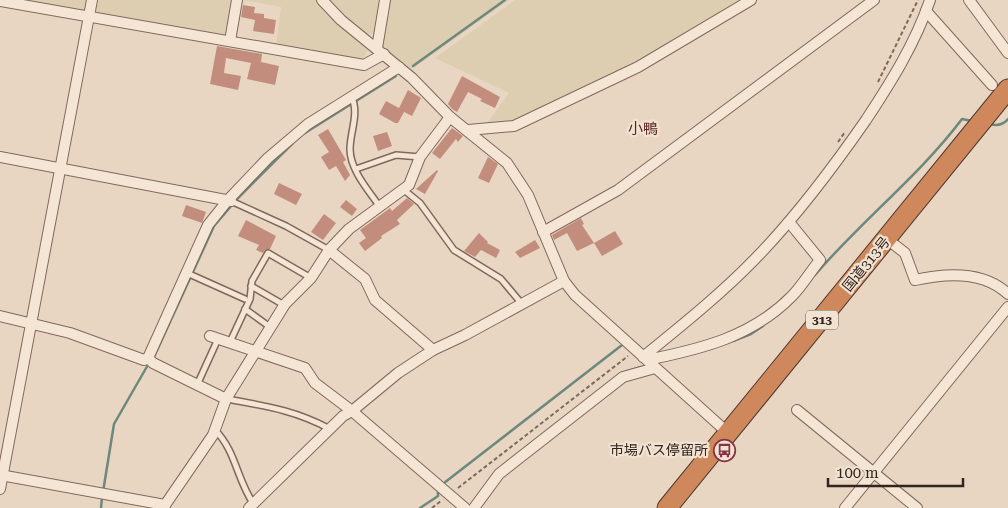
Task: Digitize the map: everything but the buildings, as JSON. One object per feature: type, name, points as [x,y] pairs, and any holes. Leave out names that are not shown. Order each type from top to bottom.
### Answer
[{"type":"highway","name":"国道313号","points":[[667,508],[988,114],[1000,87]]},
{"type":"street","points":[[0,489],[1,475],[92,0]]},
{"type":"street","points":[[230,40],[237,0]]},
{"type":"street","points":[[322,0],[341,20],[399,66],[450,117],[507,163],[518,176],[528,195],[564,281],[574,295],[728,433]]},
{"type":"street","points":[[0,1],[364,65],[380,51],[385,0]]},
{"type":"street","points":[[468,130],[514,126],[638,66],[751,0]]},
{"type":"street","points":[[543,232],[618,190],[874,0]]},
{"type":"street","points":[[642,356],[718,293],[789,222],[833,167],[886,90],[901,65],[930,0]]},
{"type":"street","points":[[969,0],[1008,53]]},
{"type":"street","points":[[926,12],[1000,87]]},
{"type":"street","points":[[151,361],[191,275],[208,225],[290,139],[353,100],[399,66]]},
{"type":"street","points":[[1,475],[164,507],[213,436],[226,399],[284,305],[311,278],[329,250],[349,229],[409,185],[420,157],[450,117]]},
{"type":"street","points":[[0,158],[232,202]]},
{"type":"street","points":[[642,356],[695,351],[738,335],[767,318],[792,296],[820,260],[789,222]]},
{"type":"street","points":[[886,239],[905,253],[915,280],[934,276],[964,276],[998,285],[1008,294]]},
{"type":"street","points":[[329,250],[365,278],[375,300],[432,350]]},
{"type":"street","points":[[251,506],[343,416],[352,411],[398,373],[432,350],[564,281]]},
{"type":"street","points":[[845,508],[1008,307]]},
{"type":"street","points":[[0,316],[70,333],[151,361],[226,399]]},
{"type":"street","points":[[214,337],[305,368],[315,383],[352,411],[467,508],[500,474],[623,377],[655,368]]},
{"type":"street","points":[[797,410],[917,508]]},
{"type":"lane","points":[[353,100],[350,151],[362,182],[380,207]]},
{"type":"lane","points":[[356,169],[396,155],[420,157]]},
{"type":"lane","points":[[404,190],[426,210],[454,250],[501,279],[522,304]]},
{"type":"lane","points":[[232,202],[286,226],[329,250]]},
{"type":"lane","points":[[230,343],[250,299],[252,286],[268,253],[311,278]]},
{"type":"lane","points":[[191,275],[245,299]]},
{"type":"lane","points":[[252,286],[284,305]]},
{"type":"lane","points":[[245,309],[270,327]]},
{"type":"lane","points":[[197,385],[214,337]]},
{"type":"lane","points":[[226,399],[283,409],[307,417],[330,429]]},
{"type":"lane","points":[[214,429],[224,439],[233,455],[251,506]]},
{"type":"path","points":[[874,89],[918,0]]},
{"type":"path","points":[[833,149],[849,128]]},
{"type":"path","points":[[432,508],[642,356]]},
{"type":"shaded area","points":[[7,0],[89,0],[87,13]]},
{"type":"shaded area","points":[[95,0],[235,0],[228,37],[94,14]]},
{"type":"shaded area","points":[[243,0],[318,0],[368,51],[361,60],[276,46],[281,7]]},
{"type":"shaded area","points":[[326,0],[381,0],[374,34],[365,34]]},
{"type":"shaded area","points":[[387,0],[509,0],[411,70],[380,47]]},
{"type":"shaded area","points":[[515,0],[744,0],[680,41],[517,123],[485,126],[509,93],[435,58]]},
{"type":"waterway","points":[[413,66],[505,0]]},
{"type":"waterway","points":[[305,133],[396,76]]},
{"type":"waterway","points":[[815,275],[852,235],[928,160],[962,119],[972,121]]},
{"type":"waterway","points":[[990,124],[1004,123],[1008,119]]},
{"type":"waterway","points":[[235,201],[293,143]]},
{"type":"waterway","points":[[153,359],[214,226],[232,205]]},
{"type":"waterway","points":[[733,341],[751,334],[763,326]]},
{"type":"waterway","points":[[444,483],[622,345]]},
{"type":"waterway","points":[[103,492],[114,424],[149,363]]},
{"type":"waterway","points":[[625,372],[641,367]]},
{"type":"waterway","points":[[420,508],[438,496],[438,491]]},
{"type":"waterway","points":[[101,508],[102,497]]},
{"type":"place","name":"市場バス停留所","points":[[724,450]]},
{"type":"district","name":"小鴨","points":[[643,129]]}]
